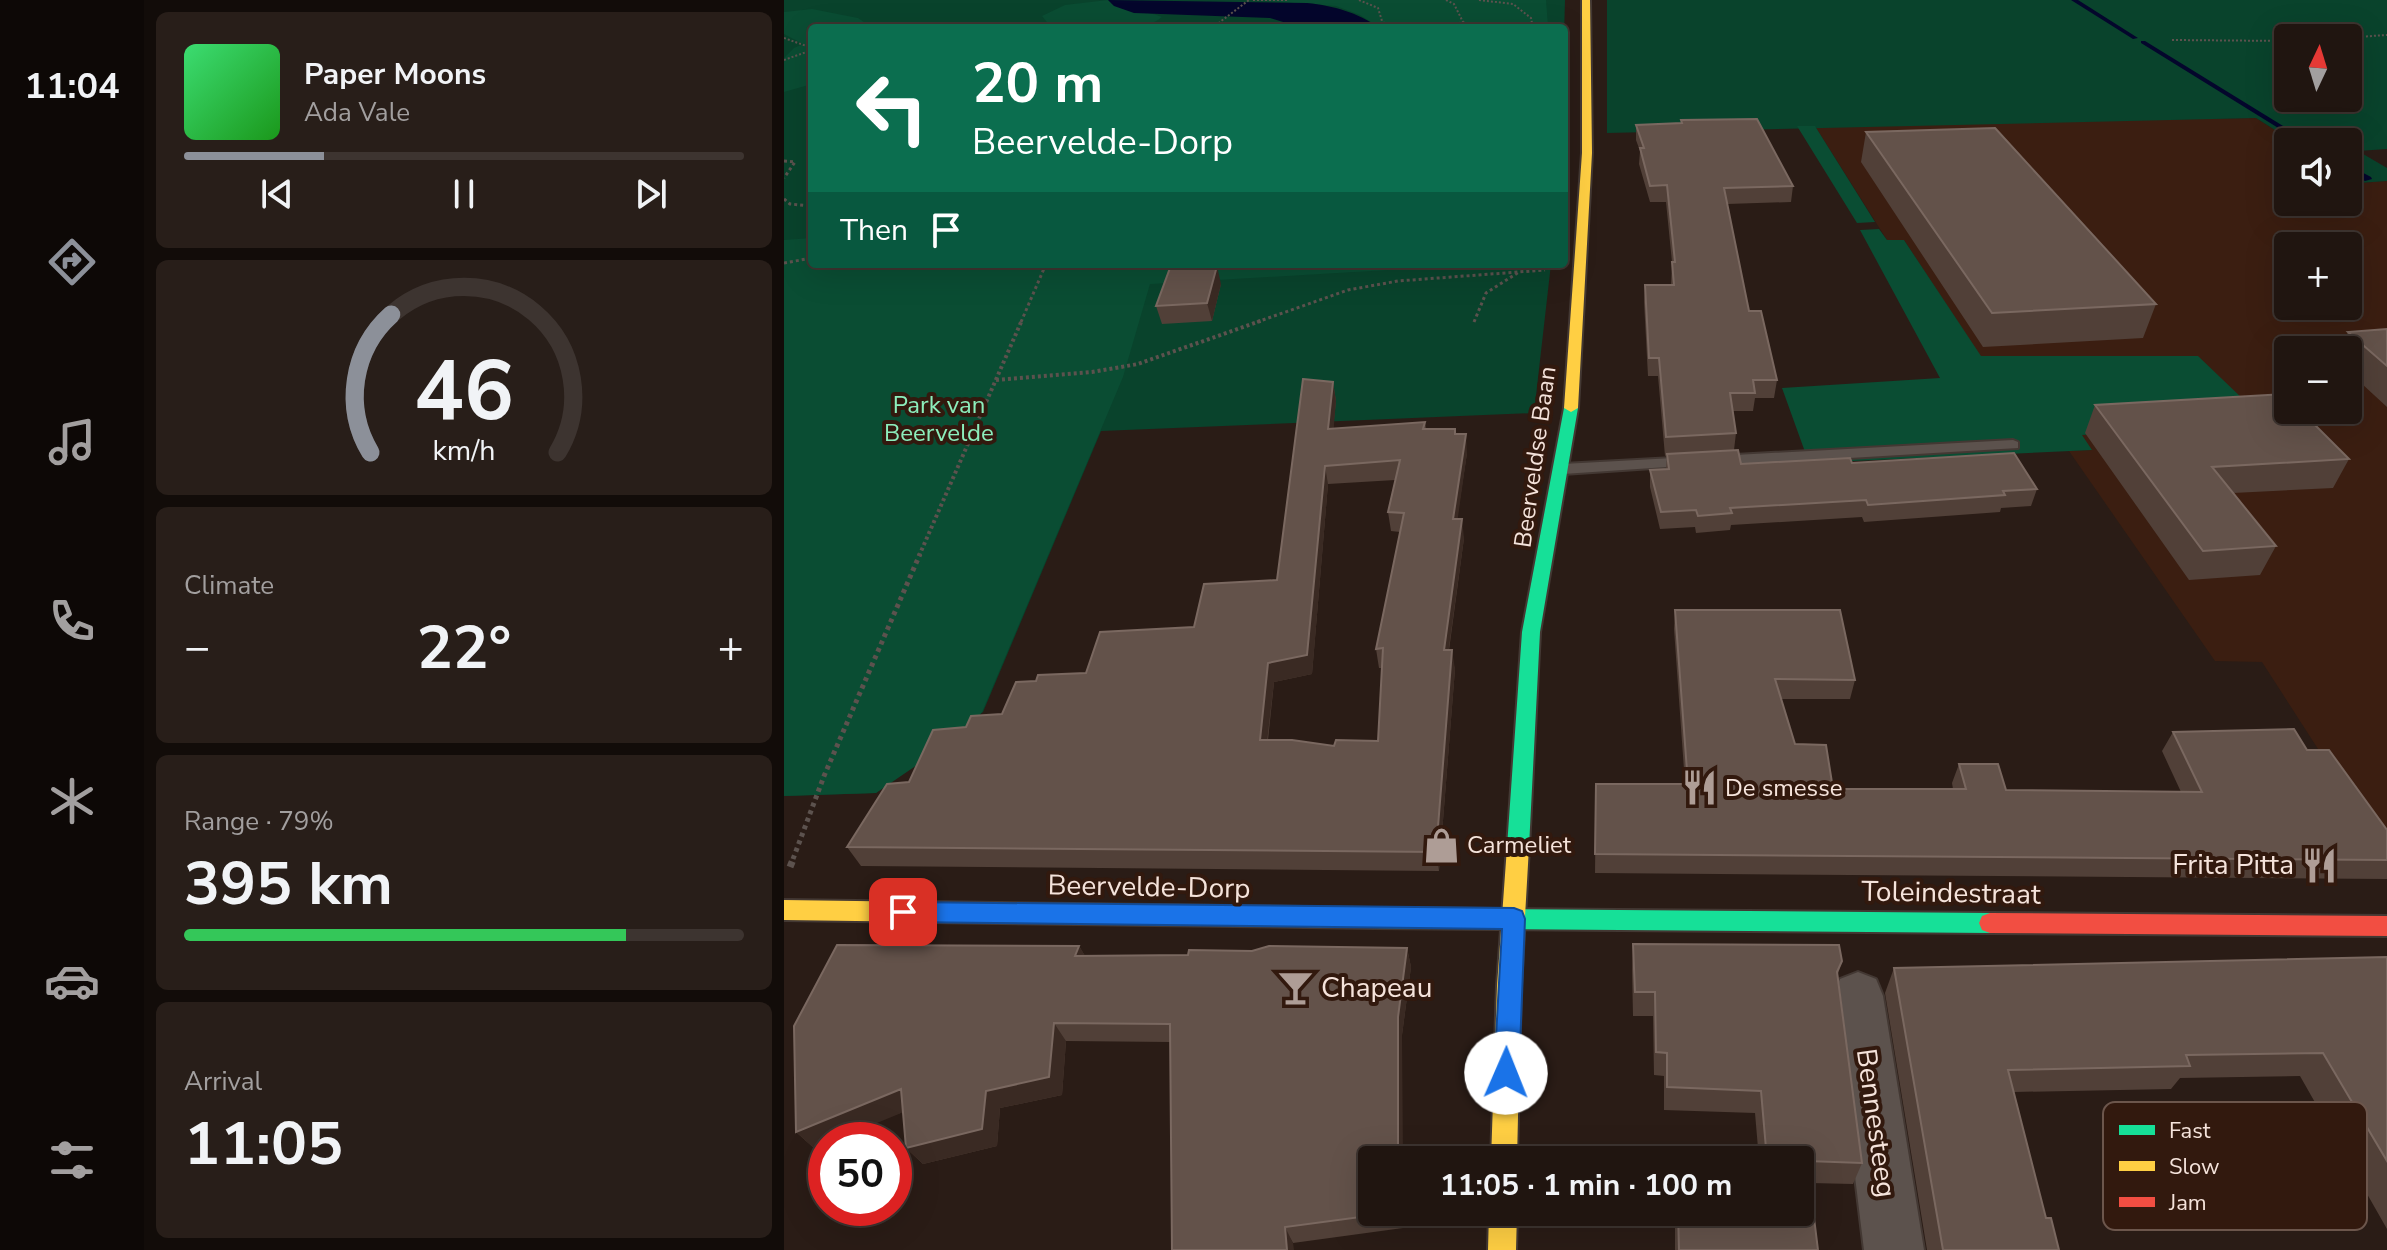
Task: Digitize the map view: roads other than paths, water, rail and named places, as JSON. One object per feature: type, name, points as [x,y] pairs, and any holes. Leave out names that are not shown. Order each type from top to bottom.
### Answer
[{"type":"main road","name":"Beerveldse Baan","points":[[1504,1146],[1509,986],[1531,632],[1563,469],[1582,268],[1588,46],[1586,0]]},
{"type":"main road","name":"Beervelde-Dorp","points":[[784,910],[1514,919]]},
{"type":"main road","name":"Toleindestraat","points":[[1514,919],[2387,926]]},
{"type":"main road","points":[[1502,1250],[1503,1226]]},
{"type":"street","name":"Bennesteeg","points":[[1858,996],[1894,1250]]},
{"type":"lane","points":[[1563,469],[2013,445]]},
{"type":"water","points":[[1108,0],[1307,3],[1345,11],[1373,24],[1290,24],[1270,18],[1134,13],[1114,6]]},
{"type":"waterway","points":[[2074,0],[2135,38]]},
{"type":"waterway","points":[[2143,42],[2283,128]]},
{"type":"waterway","points":[[2362,175],[2368,179]]},
{"type":"place","name":"De smesse","points":[[1699,788]]},
{"type":"place","name":"Carmeliet","points":[[1441,845]]},
{"type":"place","name":"Frita Pitta","points":[[2320,865]]},
{"type":"place","name":"Chapeau","points":[[1295,988]]},
{"type":"park label","name":"Park van Beervelde","points":[[939,419]]}]
